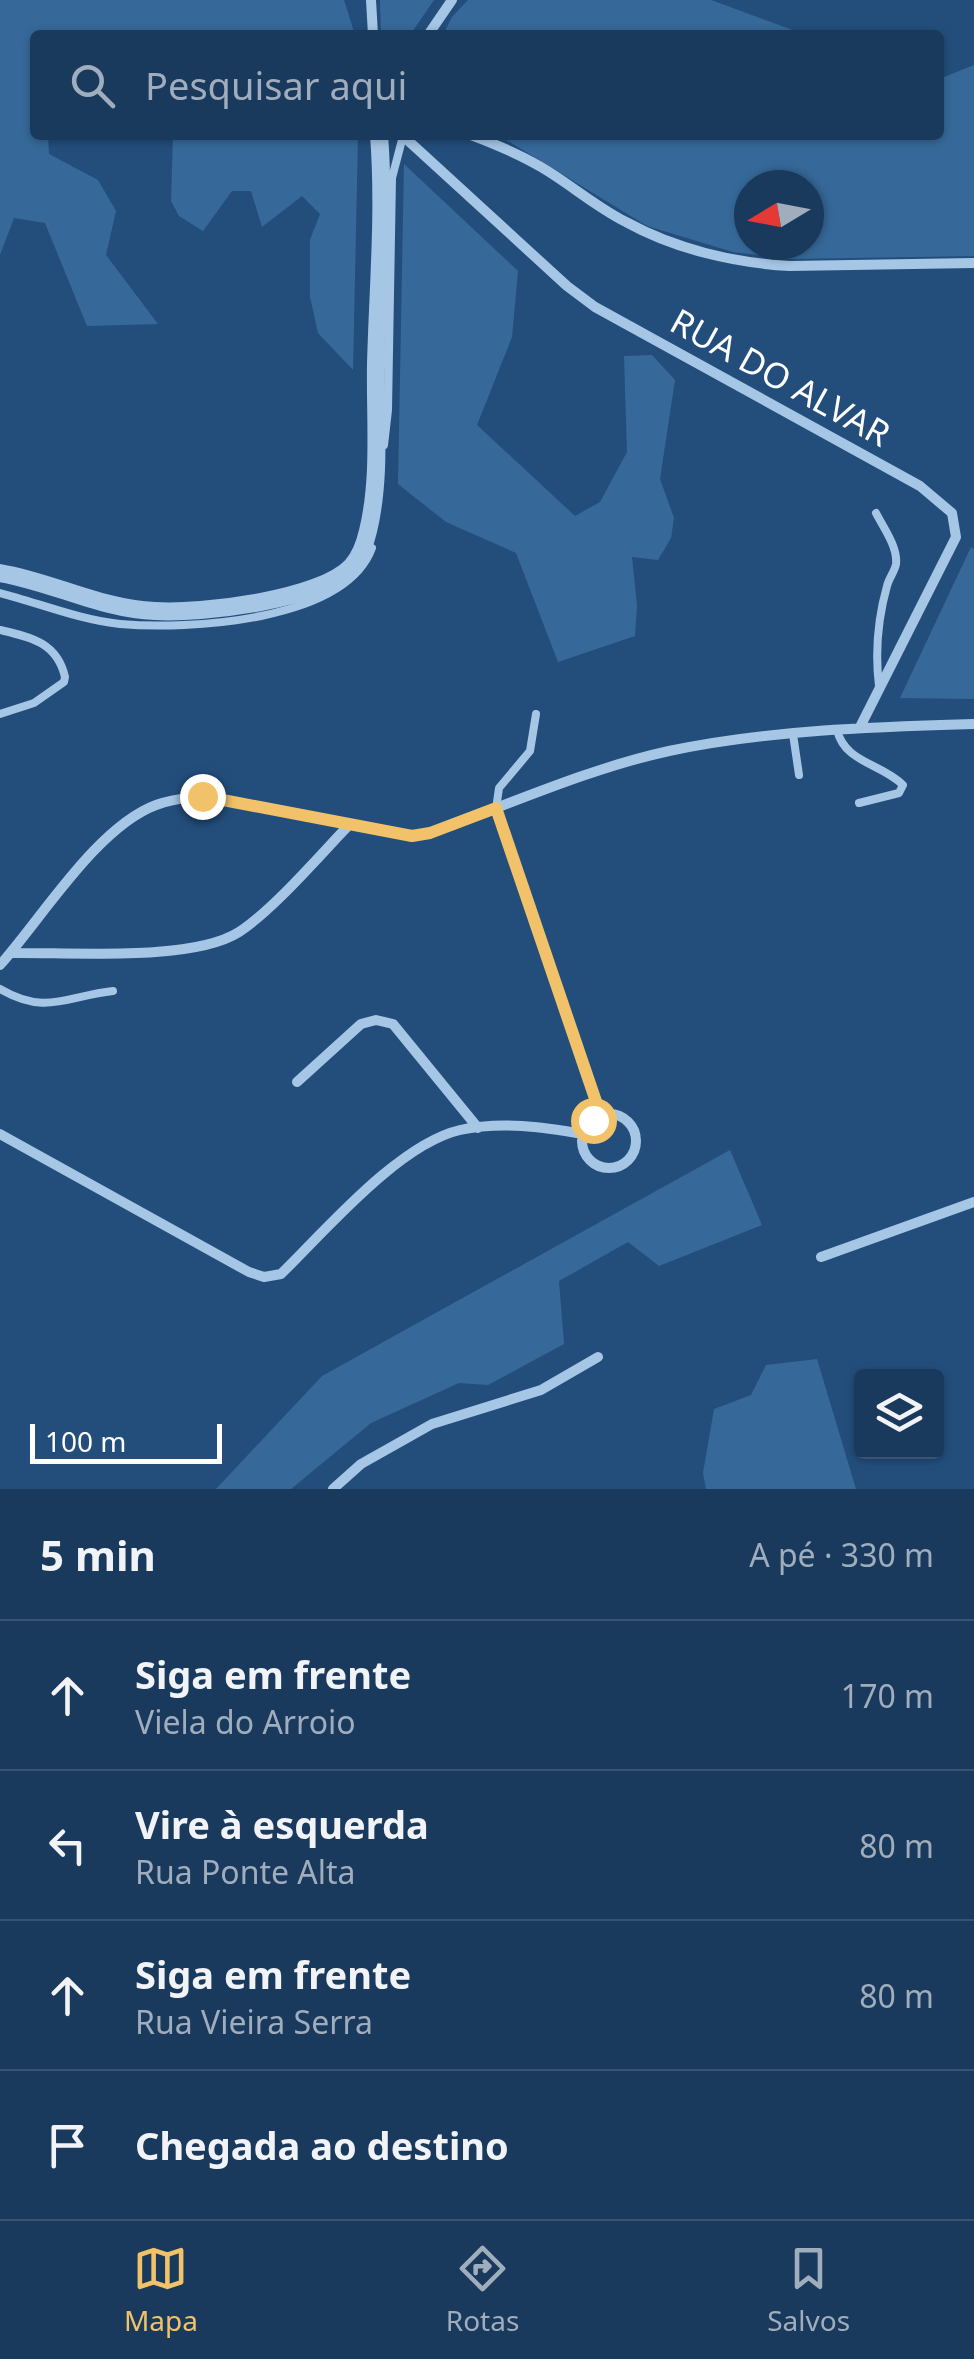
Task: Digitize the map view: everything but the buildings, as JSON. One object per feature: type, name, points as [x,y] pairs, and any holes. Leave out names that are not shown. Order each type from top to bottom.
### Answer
[{"type":"street","points":[[371,0],[373,30]]},
{"type":"street","points":[[431,30],[452,0]]},
{"type":"street","points":[[0,573],[104,603],[186,612],[300,592],[336,578],[352,566],[362,552],[370,528],[375,470],[381,267],[379,140]]},
{"type":"street","name":"RUA DO ALVAR","points":[[407,140],[567,286],[594,306],[920,486],[952,513],[956,537],[860,727]]},
{"type":"street","points":[[483,140],[522,156],[645,232],[702,252],[790,266],[974,263]]},
{"type":"street","points":[[0,964],[94,851],[131,819],[153,806],[202,796],[412,836],[666,752],[860,727],[974,724]]},
{"type":"street","points":[[11,953],[173,950],[214,944],[239,932],[350,825]]},
{"type":"street","points":[[297,1082],[361,1024],[376,1020],[393,1024],[478,1128]]},
{"type":"street","points":[[601,1116],[620,1117],[634,1132],[634,1152],[620,1166],[600,1167],[585,1154],[583,1134],[601,1116]]},
{"type":"street","points":[[0,1134],[250,1272],[274,1277],[282,1274],[405,1156],[458,1131],[534,1126],[583,1134]]},
{"type":"street","points":[[820,1257],[974,1202]]},
{"type":"street","points":[[333,1489],[361,1464],[432,1424],[541,1390],[598,1357]]},
{"type":"lane","points":[[0,594],[116,624],[201,627],[261,616],[306,602],[353,580],[368,559],[374,541],[388,410],[392,178],[402,140]]},
{"type":"lane","points":[[876,513],[894,548],[896,563],[886,588],[878,638],[879,690]]},
{"type":"lane","points":[[0,630],[37,638],[49,647],[65,677],[64,682],[34,703],[0,714]]},
{"type":"lane","points":[[536,714],[530,751],[499,788],[496,808],[601,1116]]},
{"type":"lane","points":[[837,730],[840,743],[854,758],[890,772],[903,785],[899,793],[860,803]]},
{"type":"lane","points":[[793,734],[799,775]]},
{"type":"lane","points":[[0,990],[48,1005],[113,991]]},
{"type":"shaded area","points":[[0,0],[344,0],[353,30],[30,30],[30,140],[48,140],[49,154],[98,180],[116,211],[106,255],[158,324],[87,326],[45,223],[14,218],[0,255]]},
{"type":"shaded area","points":[[380,0],[434,0],[413,30],[381,30]]},
{"type":"shaded area","points":[[468,0],[711,0],[792,30],[446,30]]},
{"type":"shaded area","points":[[974,65],[974,256],[824,258],[824,170],[734,170],[733,252],[647,226],[506,140],[944,140],[944,77]]},
{"type":"shaded area","points":[[173,140],[358,140],[353,370],[318,333],[310,297],[310,240],[320,214],[302,196],[262,227],[251,191],[232,191],[203,231],[179,216],[171,201]]},
{"type":"shaded area","points":[[404,164],[518,271],[512,337],[477,425],[575,516],[600,502],[627,452],[624,356],[652,355],[675,380],[660,479],[674,518],[671,538],[658,560],[632,557],[637,605],[635,636],[558,662],[516,553],[446,522],[398,484]]},
{"type":"shaded area","points":[[971,547],[974,699],[900,698]]},
{"type":"shaded area","points":[[730,1150],[762,1225],[659,1266],[628,1242],[559,1281],[564,1344],[488,1385],[459,1383],[371,1423],[291,1489],[216,1489],[322,1376]]},
{"type":"shaded area","points":[[817,1359],[856,1489],[706,1489],[703,1473],[714,1409],[751,1395],[766,1365]]},
{"type":"route","points":[[202,796],[412,836],[496,808],[601,1116],[593,1120]]}]
